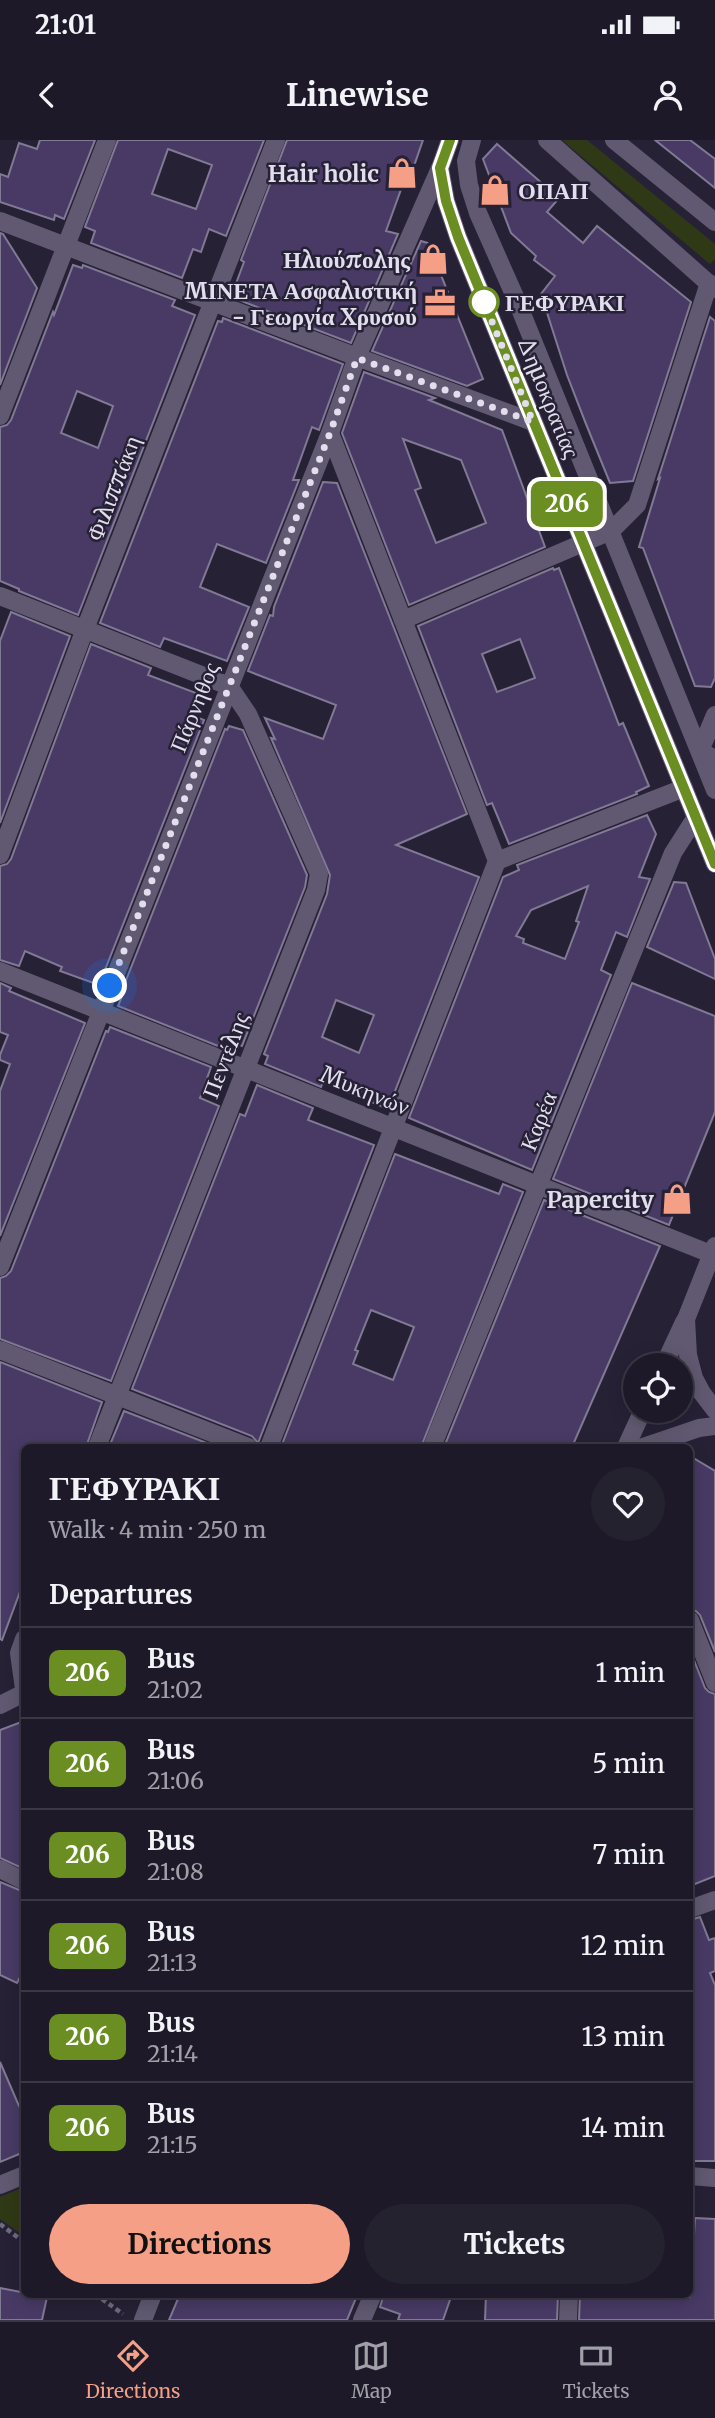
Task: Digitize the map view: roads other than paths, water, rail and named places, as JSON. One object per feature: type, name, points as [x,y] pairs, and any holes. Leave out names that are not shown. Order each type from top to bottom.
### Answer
[{"type":"street","points":[[0,416],[107,140]]},
{"type":"street","name":"Φιλιππάκη","points":[[0,855],[276,140]]},
{"type":"street","points":[[440,168],[450,140]]},
{"type":"street","name":"Δημοκρατίας","points":[[472,140],[466,161],[469,185],[478,213],[707,755],[715,790]]},
{"type":"street","points":[[403,620],[611,531],[637,505],[712,286],[547,140]]},
{"type":"street","points":[[614,140],[715,222]]},
{"type":"street","name":"Πάρνηθος","points":[[0,1267],[330,433],[357,358],[440,168]]},
{"type":"street","name":"Δημοκρατίας","points":[[440,168],[446,201],[458,237],[715,864]]},
{"type":"street","points":[[0,221],[357,358],[533,422]]},
{"type":"street","points":[[270,1444],[497,861],[330,433]]},
{"type":"street","points":[[0,596],[229,686]]},
{"type":"street","name":"Πεντέλης","points":[[98,1444],[316,890],[319,874],[248,714],[229,686]]},
{"type":"street","points":[[707,755],[715,715]]},
{"type":"street","points":[[497,861],[684,788]]},
{"type":"street","name":"Καρέα","points":[[433,1444],[673,853],[696,817]]},
{"type":"street","name":"Μυκηνών","points":[[0,971],[538,1186],[713,1250]]},
{"type":"street","points":[[670,1353],[713,1250]]},
{"type":"street","points":[[686,1319],[688,1355],[694,1378],[715,1410]]},
{"type":"street","points":[[0,1350],[240,1444]]},
{"type":"street","points":[[627,1444],[637,1423]]},
{"type":"street","points":[[652,1444],[699,1428],[715,1426]]},
{"type":"street","points":[[693,1628],[715,1683]]},
{"type":"street","points":[[21,1647],[21,1668]]},
{"type":"street","points":[[0,1705],[21,1693]]},
{"type":"street","points":[[0,1869],[21,1880]]},
{"type":"street","points":[[693,1908],[715,1899]]},
{"type":"street","points":[[0,2185],[21,2176]]},
{"type":"street","points":[[693,2176],[715,2178]]},
{"type":"street","points":[[144,2320],[152,2298]]},
{"type":"street","points":[[362,2320],[371,2298]]},
{"type":"street","points":[[568,2320],[569,2298]]},
{"type":"place","name":"Hair holic","points":[[402,173]]},
{"type":"place","name":"ΟΠΑΠ","points":[[495,190]]},
{"type":"place","name":"Ηλιούπολης","points":[[433,259]]},
{"type":"place","name":"ΓΕΦΥΡΑΚΙ","points":[[484,302]]},
{"type":"place","name":"ΜΙΝΕΤΑ Ασφαλιστική - Γεωργία Χρυσού","points":[[440,303]]},
{"type":"place","name":"Papercity","points":[[677,1199]]}]
